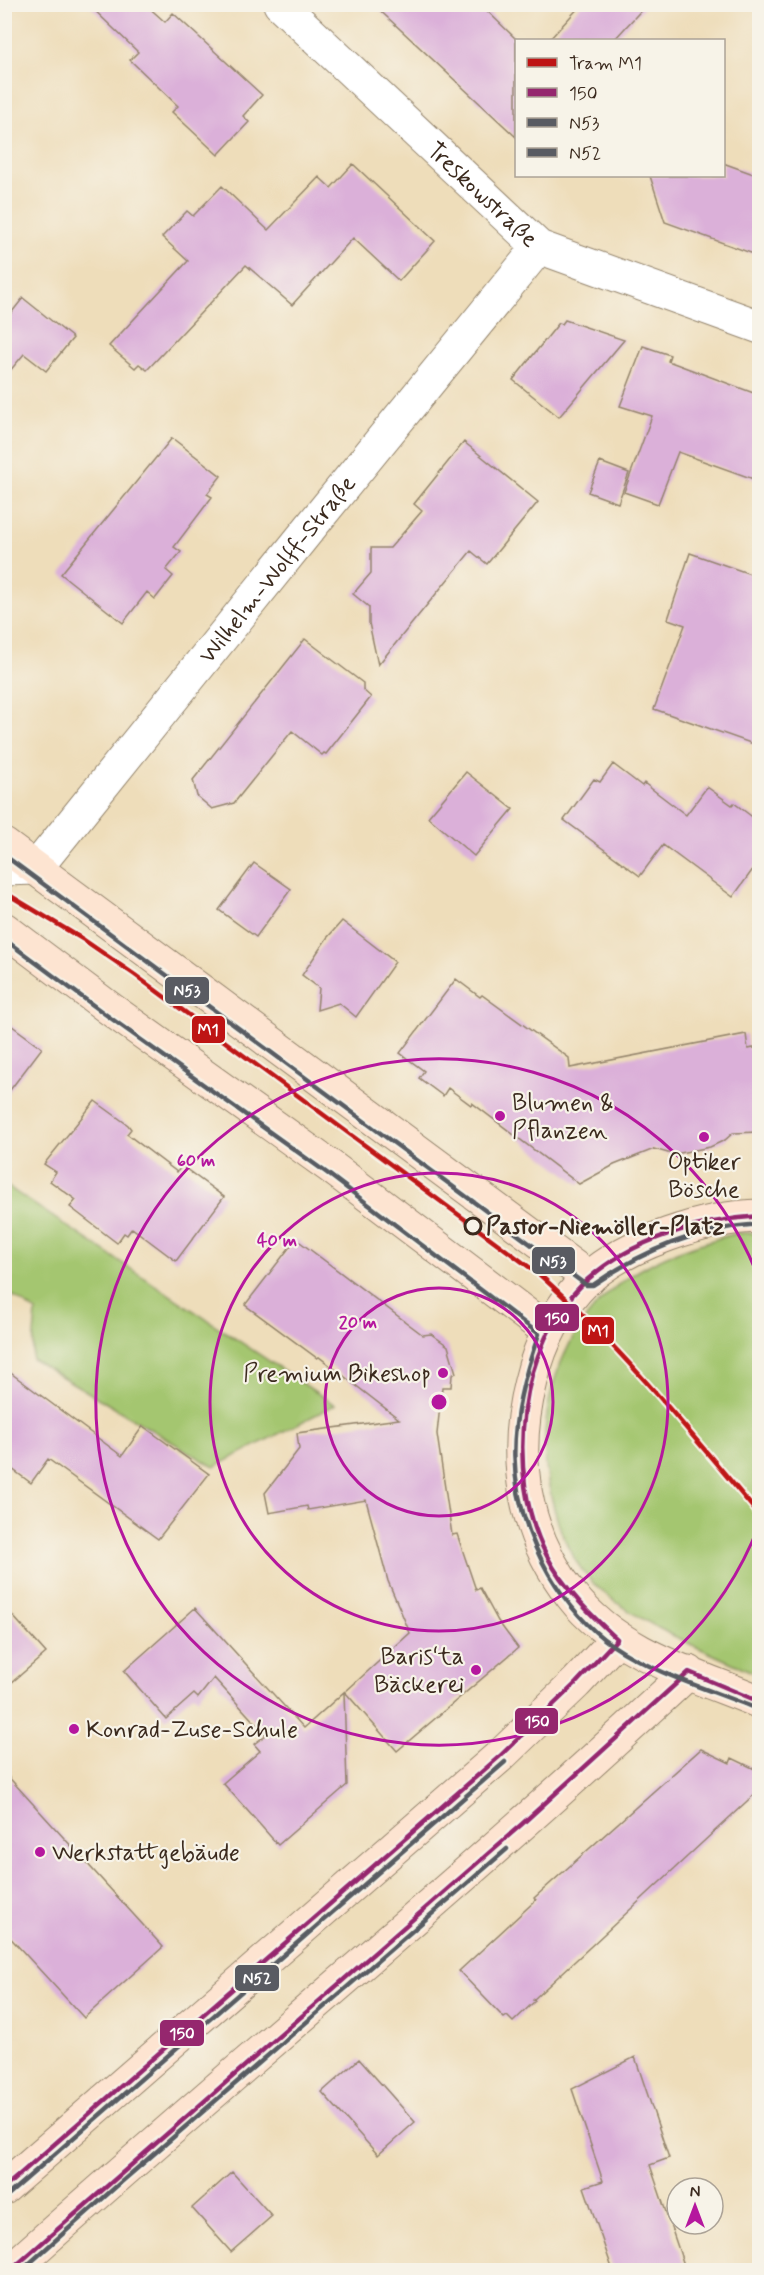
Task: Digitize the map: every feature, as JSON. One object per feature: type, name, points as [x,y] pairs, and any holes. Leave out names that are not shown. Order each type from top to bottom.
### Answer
[{"type":"main road","points":[[4,845],[20,869],[589,1278]]},
{"type":"main road","points":[[4,929],[109,1008],[340,1174],[548,1331]]},
{"type":"main road","points":[[759,1216],[711,1221],[694,1226],[616,1258],[589,1278],[569,1300],[548,1331],[536,1360],[522,1418],[520,1447],[526,1497],[538,1539],[572,1596],[597,1623],[617,1639],[759,1702]]},
{"type":"main road","points":[[4,2188],[500,1756],[576,1683],[617,1639]]},
{"type":"main road","points":[[11,2271],[123,2170],[502,1843],[690,1672]]},
{"type":"street","name":"Treskowstraße","points":[[280,4],[539,248],[759,327]]},
{"type":"street","name":"Wilhelm-Wolff-Straße","points":[[20,869],[305,533],[539,248]]},
{"type":"green space","points":[[4,1185],[335,1405],[214,1467],[32,1359],[36,1312],[5,1290]]},
{"type":"green space","name":"Pastor-Niemöller-Platz","points":[[738,1233],[759,1233],[759,1675],[650,1623],[629,1611],[593,1583],[576,1561],[558,1523],[548,1481],[545,1450],[546,1419],[552,1388],[563,1358],[577,1331],[596,1306],[619,1284],[656,1261],[690,1247]]},
{"type":"building","points":[[88,4],[145,4],[165,22],[173,13],[262,95],[243,116],[249,122],[218,155],[172,112],[178,106],[130,60],[138,52]]},
{"type":"building","points":[[373,4],[480,4],[516,39],[515,136]]},
{"type":"building","points":[[582,4],[647,4],[615,39],[550,39]]},
{"type":"building","points":[[353,164],[435,241],[399,281],[353,238],[292,305],[246,265],[147,370],[139,364],[135,368],[109,346],[188,261],[162,237],[187,211],[193,216],[222,186],[268,230],[319,177],[331,188]]},
{"type":"building","points":[[725,164],[759,176],[759,256],[665,222],[650,177],[725,177]]},
{"type":"building","points":[[23,298],[73,338],[46,371],[24,354],[4,378],[4,322]]},
{"type":"building","points":[[565,320],[624,340],[559,417],[513,380],[559,323],[562,324]]},
{"type":"building","points":[[643,346],[670,355],[668,361],[759,395],[759,481],[678,452],[658,504],[624,492],[652,416],[620,406]]},
{"type":"building","points":[[172,438],[221,476],[207,494],[212,497],[174,547],[181,552],[166,570],[173,576],[155,599],[147,592],[123,623],[61,574]]},
{"type":"building","points":[[464,442],[538,502],[487,564],[471,551],[378,665],[369,623],[369,607],[353,594],[371,573],[371,548],[390,548],[422,511],[414,504]]},
{"type":"building","points":[[600,462],[629,473],[618,503],[588,492]]},
{"type":"building","points":[[690,553],[759,577],[759,746],[654,709],[685,625],[668,619]]},
{"type":"building","points":[[305,639],[363,683],[363,690],[371,697],[326,754],[322,755],[292,731],[234,803],[212,809],[197,796],[193,780]]},
{"type":"building","points":[[613,764],[642,786],[644,783],[686,815],[707,787],[732,805],[734,803],[759,822],[759,861],[733,897],[663,845],[640,876],[564,820],[594,779],[600,782]]},
{"type":"building","points":[[466,772],[513,809],[474,856],[428,817]]},
{"type":"building","points":[[254,863],[291,889],[256,937],[219,910]]},
{"type":"building","points":[[342,921],[395,962],[356,1017],[339,1003],[317,1010],[319,988],[302,975],[327,938]]},
{"type":"building","points":[[456,979],[569,1058],[570,1068],[746,1034],[748,1049],[759,1047],[759,1132],[733,1133],[725,1140],[710,1147],[680,1153],[668,1153],[654,1149],[614,1165],[579,1184],[472,1103],[471,1105],[448,1088],[443,1096],[419,1078],[424,1071],[400,1053]]},
{"type":"building","points":[[4,1020],[42,1048],[4,1098]]},
{"type":"building","points":[[95,1101],[128,1125],[131,1129],[127,1134],[177,1172],[182,1166],[224,1197],[176,1261],[132,1228],[127,1235],[124,1233],[117,1243],[70,1207],[76,1200],[50,1181],[56,1172],[44,1164]]},
{"type":"building","points":[[296,1239],[423,1335],[431,1334],[448,1346],[456,1373],[452,1375],[451,1387],[442,1387],[437,1434],[452,1535],[457,1534],[476,1590],[480,1588],[498,1621],[518,1648],[397,1751],[345,1692],[410,1633],[388,1581],[366,1500],[308,1510],[307,1506],[269,1513],[265,1493],[299,1449],[297,1433],[399,1419],[319,1357],[317,1358],[245,1305]]},
{"type":"building","points":[[4,1368],[122,1456],[143,1426],[209,1474],[158,1539],[48,1459],[31,1483],[4,1463]]},
{"type":"building","points":[[4,1606],[46,1653],[4,1689]]},
{"type":"building","points":[[195,1608],[304,1728],[344,1692],[347,1785],[278,1845],[223,1783],[260,1751],[254,1744],[266,1735],[214,1678],[198,1698],[194,1694],[166,1719],[124,1671]]},
{"type":"building","points":[[701,1749],[730,1763],[732,1758],[759,1771],[759,1790],[533,2000],[535,2001],[513,2022],[507,2016],[504,2018],[459,1971],[536,1900],[534,1898]]},
{"type":"building","name":"Werkstattgebäude","points":[[4,1772],[163,1947],[84,2018],[4,1931]]},
{"type":"building","points":[[635,2057],[669,2158],[650,2165],[665,2209],[665,2236],[674,2236],[686,2271],[613,2271],[584,2187],[603,2181],[572,2089]]},
{"type":"building","points":[[359,2059],[415,2122],[378,2155],[322,2092]]},
{"type":"building","points":[[232,2172],[272,2216],[231,2252],[192,2208]]},
{"type":"tram line","name":"M1","points":[[4,892],[84,940],[135,975],[540,1275],[627,1361],[760,1516]]},
{"type":"transit line","name":"N53","points":[[4,855],[586,1285],[593,1285],[632,1261],[672,1243],[714,1230],[760,1224]]},
{"type":"transit line","name":"N53","points":[[4,939],[327,1173],[539,1334],[520,1397],[514,1456],[523,1514],[549,1574],[577,1613],[612,1645],[664,1673],[757,1709]]},
{"type":"transit line","name":"150","points":[[4,2188],[500,1756],[576,1683],[617,1639],[587,1610],[561,1579],[547,1556],[534,1523],[525,1487],[522,1450],[525,1411],[532,1374],[545,1339],[563,1307],[587,1280],[605,1266],[625,1253],[668,1234],[714,1222],[760,1216]]},
{"type":"transit line","name":"150","points":[[11,2270],[522,1824],[689,1672],[760,1702]]},
{"type":"transit line","name":"N52","points":[[9,2194],[505,1762]]},
{"type":"transit line","name":"N52","points":[[22,2270],[507,1849]]},
{"type":"place","name":"Blumen & Pflanzen","points":[[500,1116]]},
{"type":"place","name":"Optiker Bösche","points":[[704,1137]]},
{"type":"place","name":"Pastor-Niemöller-Platz","points":[[473,1226]]},
{"type":"place","name":"Premium Bikeshop","points":[[443,1373]]},
{"type":"place","name":"Baris‘ta Bäckerei","points":[[476,1670]]},
{"type":"place","name":"Konrad-Zuse-Schule","points":[[74,1729]]},
{"type":"place","name":"Werkstattgebäude","points":[[40,1852]]}]
